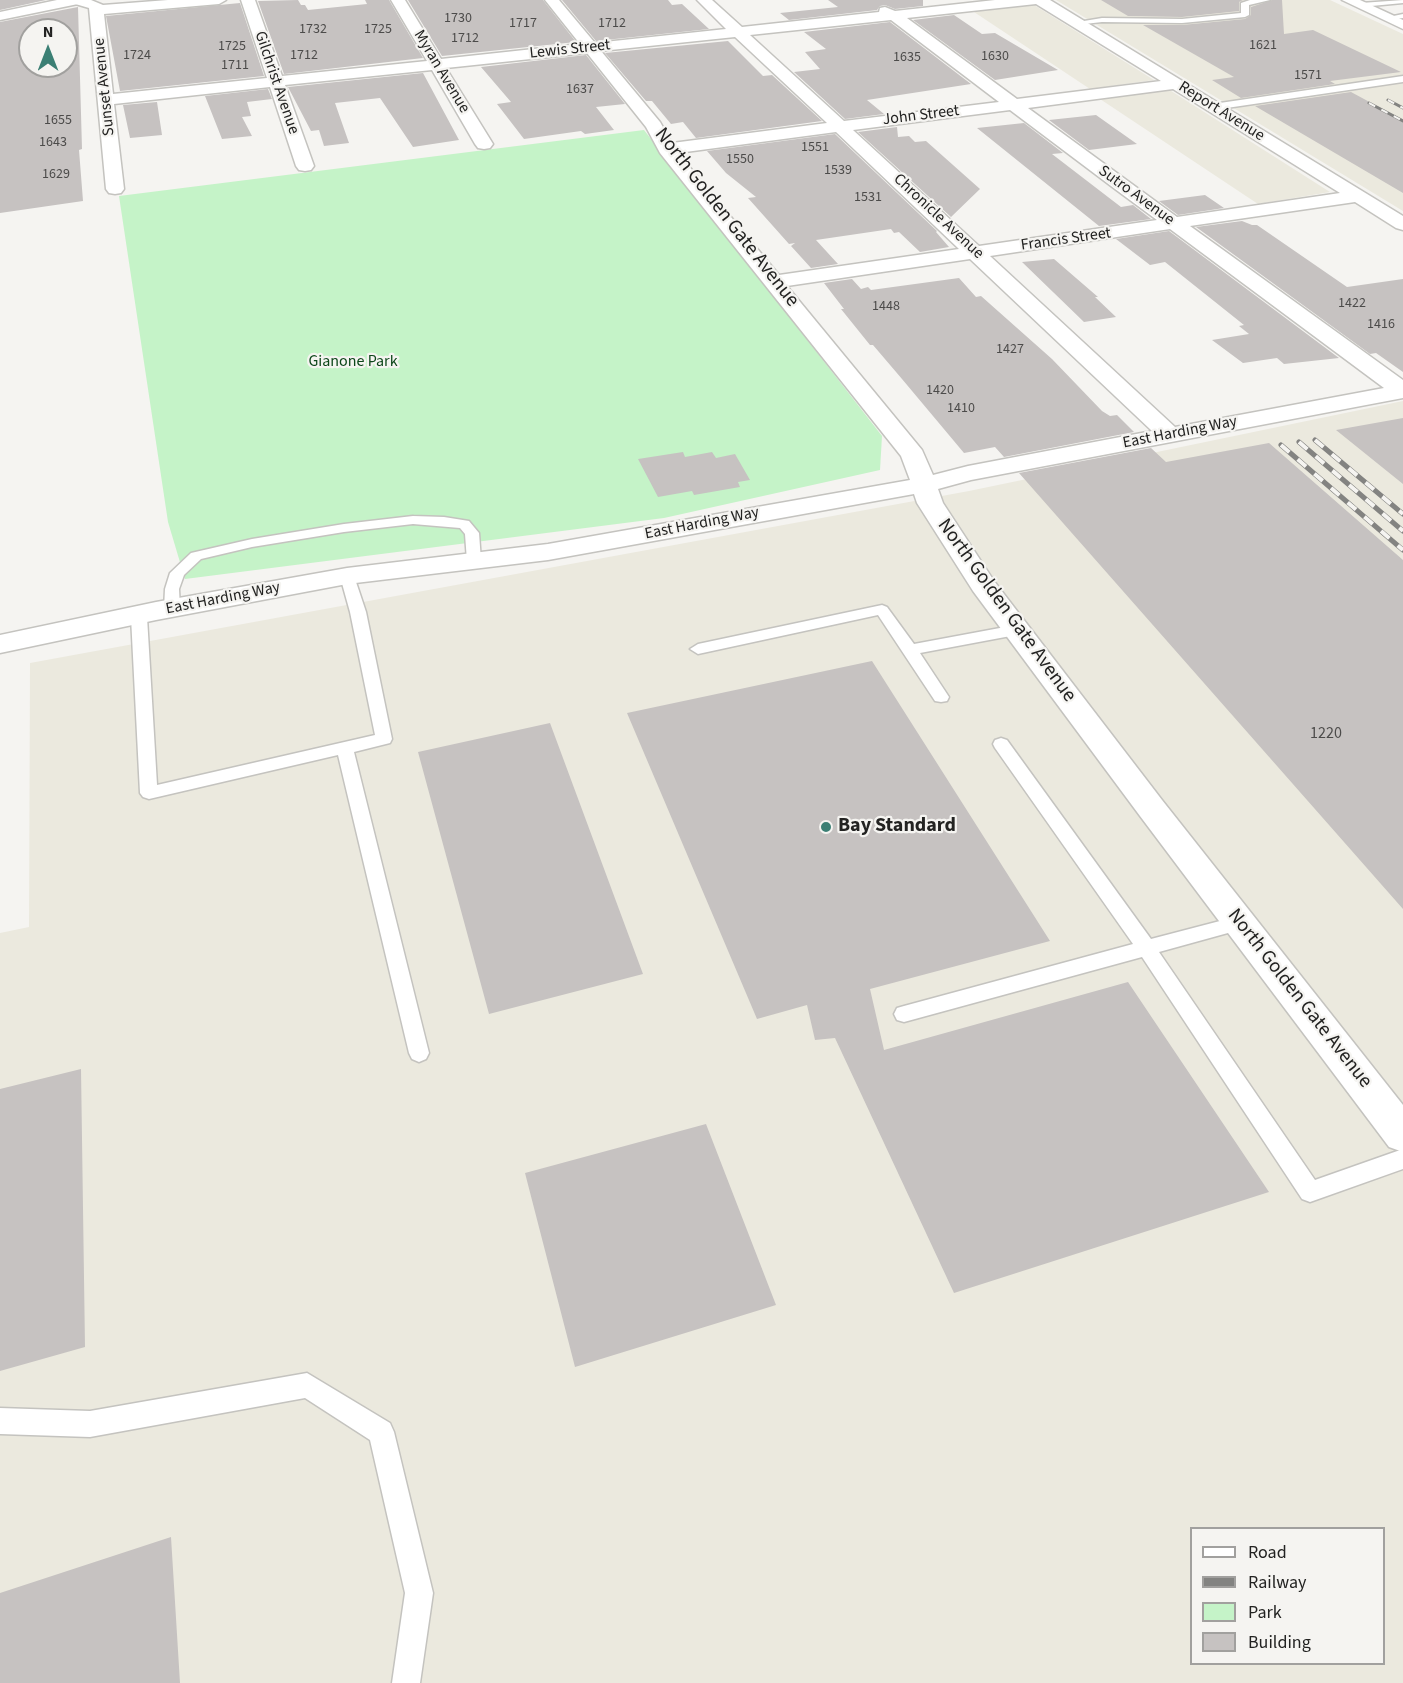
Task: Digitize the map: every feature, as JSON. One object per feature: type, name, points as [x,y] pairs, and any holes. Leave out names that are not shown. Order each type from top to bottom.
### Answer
[{"type":"street","points":[[0,16],[78,0]]},
{"type":"street","name":"Sunset Avenue","points":[[78,0],[95,5],[97,10],[115,189]]},
{"type":"street","points":[[97,10],[219,0]]},
{"type":"street","name":"Gilchrist Avenue","points":[[248,0],[305,166]]},
{"type":"street","name":"Myran Avenue","points":[[398,0],[484,144]]},
{"type":"street","name":"North Golden Gate Avenue","points":[[552,0],[654,126],[666,149],[913,455],[930,504],[958,549],[1016,630],[1403,1135]]},
{"type":"street","name":"Chronicle Avenue","points":[[704,0],[1170,435]]},
{"type":"street","name":"Sutro Avenue","points":[[870,0],[1403,391]]},
{"type":"street","name":"Lewis Street","points":[[107,100],[1034,0]]},
{"type":"street","name":"Report Avenue","points":[[1040,0],[1403,224]]},
{"type":"street","points":[[1355,3],[1396,17],[1403,25]]},
{"type":"street","name":"John Street","points":[[666,149],[1176,84]]},
{"type":"street","name":"Francis Street","points":[[774,282],[1358,196]]},
{"type":"street","name":"East Harding Way","points":[[0,644],[347,576],[548,552],[925,485],[968,473],[1403,391]]},
{"type":"lane","points":[[1076,22],[1182,21],[1245,15],[1245,3],[1266,0]]},
{"type":"lane","points":[[1355,3],[1403,1]]},
{"type":"lane","points":[[1213,107],[1403,79]]},
{"type":"lane","points":[[171,609],[172,589],[177,573],[196,556],[252,543],[344,528],[413,520],[464,524],[472,533],[474,561]]},
{"type":"lane","points":[[140,617],[148,793],[384,739],[358,612],[347,576]]},
{"type":"lane","points":[[698,649],[882,610],[941,697]]},
{"type":"lane","points":[[910,650],[1016,630]]},
{"type":"lane","points":[[1001,744],[1146,948],[1310,1192],[1403,1159]]},
{"type":"lane","points":[[345,748],[419,1053]]},
{"type":"lane","points":[[904,1014],[1239,923]]},
{"type":"lane","points":[[0,1421],[90,1424],[307,1385],[381,1432],[418,1593],[406,1683]]},
{"type":"shaded area","points":[[1056,0],[1330,0],[1403,34],[1403,211]]},
{"type":"shaded area","points":[[1031,3],[1154,80],[1090,89],[971,10]]},
{"type":"shaded area","points":[[1168,89],[1330,192],[1258,204],[1100,99]]},
{"type":"shaded area","points":[[1403,401],[1403,1683],[0,1683],[0,933],[29,927],[30,663],[969,491]]},
{"type":"green space","name":"Gianone Park","points":[[644,130],[882,436],[880,470],[664,518],[185,579],[168,522],[119,196]]},
{"type":"building","points":[[0,0],[46,0],[0,10]]},
{"type":"building","points":[[298,0],[308,10],[367,4],[365,0],[389,0],[423,58],[284,74],[258,1]]},
{"type":"building","points":[[408,0],[543,0],[576,42],[442,56]]},
{"type":"building","points":[[562,0],[668,0],[672,5],[682,4],[709,29],[596,41]]},
{"type":"building","points":[[828,0],[923,0],[923,6],[895,9],[885,5],[880,6],[877,10],[789,20],[780,13],[838,7]]},
{"type":"building","points":[[1101,0],[1243,0],[1239,2],[1239,11],[1182,17],[1128,16]]},
{"type":"building","points":[[1272,0],[1282,0],[1284,34],[1313,30],[1401,72],[1330,81],[1335,84],[1241,98],[1212,80],[1234,77],[1143,25],[1182,25],[1245,19],[1251,15],[1251,7]]},
{"type":"building","points":[[240,3],[264,76],[120,91],[106,16]]},
{"type":"building","points":[[78,7],[82,149],[79,150],[83,201],[0,213],[0,22],[18,19],[18,78],[78,78],[78,18],[21,18]]},
{"type":"building","points":[[954,15],[982,34],[995,33],[1058,70],[995,80],[913,20]]},
{"type":"building","points":[[890,22],[971,84],[867,100],[884,114],[845,119],[794,72],[820,69],[805,52],[826,49],[804,32]]},
{"type":"building","points":[[728,41],[763,76],[772,75],[822,121],[696,138],[683,122],[671,124],[652,101],[646,101],[605,53]]},
{"type":"building","points":[[586,55],[625,104],[596,107],[614,130],[585,134],[581,131],[524,139],[497,104],[511,102],[481,67]]},
{"type":"building","points":[[423,73],[459,140],[413,147],[380,98],[335,103],[349,143],[324,146],[319,130],[311,131],[288,87]]},
{"type":"building","points":[[268,89],[272,99],[247,102],[251,116],[242,117],[252,136],[222,139],[205,96]]},
{"type":"building","points":[[1351,92],[1403,120],[1403,193],[1255,106]]},
{"type":"building","points":[[157,102],[162,135],[130,138],[123,105]]},
{"type":"building","points":[[1096,115],[1137,144],[1089,150],[1049,120]]},
{"type":"building","points":[[1024,123],[1063,153],[1052,154],[1121,207],[1133,205],[1151,219],[1099,226],[977,128]]},
{"type":"building","points":[[897,127],[898,137],[909,136],[915,142],[926,141],[980,189],[951,217],[858,132]]},
{"type":"building","points":[[835,134],[937,231],[949,247],[920,252],[899,232],[894,233],[891,229],[816,240],[838,264],[811,268],[791,246],[795,243],[789,244],[748,198],[756,197],[726,173],[707,151]]},
{"type":"building","points":[[1205,195],[1224,208],[1178,215],[1159,201]]},
{"type":"building","points":[[1242,221],[1257,225],[1347,287],[1403,279],[1403,372],[1376,353],[1370,354],[1196,227]]},
{"type":"building","points":[[1169,231],[1339,358],[1284,364],[1277,358],[1243,363],[1212,340],[1249,334],[1239,326],[1244,325],[1165,262],[1150,265],[1116,239]]},
{"type":"building","points":[[1054,259],[1098,297],[1095,297],[1116,317],[1084,322],[1022,262]]},
{"type":"building","points":[[959,278],[976,297],[981,296],[1052,359],[1102,411],[1110,416],[1117,415],[1134,432],[1004,457],[995,447],[964,453],[873,345],[870,345],[841,309],[844,309],[824,283],[852,279],[861,289],[868,287],[871,290]]},
{"type":"building","points":[[1403,418],[1403,484],[1336,430]]},
{"type":"building","points":[[1269,443],[1403,560],[1403,909],[1019,473],[1151,448],[1166,462]]},
{"type":"building","points":[[683,452],[685,457],[712,452],[716,458],[735,454],[750,480],[738,482],[740,487],[694,495],[692,491],[658,497],[638,459]]},
{"type":"building","points":[[872,661],[1050,941],[870,989],[884,1050],[1128,982],[1269,1192],[954,1293],[835,1038],[815,1040],[807,1005],[757,1019],[627,713]]},
{"type":"building","points":[[550,723],[643,974],[489,1014],[418,752]]},
{"type":"building","points":[[81,1069],[85,1347],[0,1371],[0,1089]]},
{"type":"building","points":[[706,1124],[776,1305],[575,1367],[525,1173]]},
{"type":"building","points":[[171,1537],[180,1683],[0,1683],[0,1593]]},
{"type":"railway","points":[[1388,100],[1403,108]]},
{"type":"railway","points":[[1369,103],[1403,121]]},
{"type":"railway","points":[[1315,440],[1403,514]]},
{"type":"railway","points":[[1299,442],[1403,531]]},
{"type":"railway","points":[[1281,445],[1403,550]]},
{"type":"place","name":"Bay Standard","points":[[826,827]]}]
